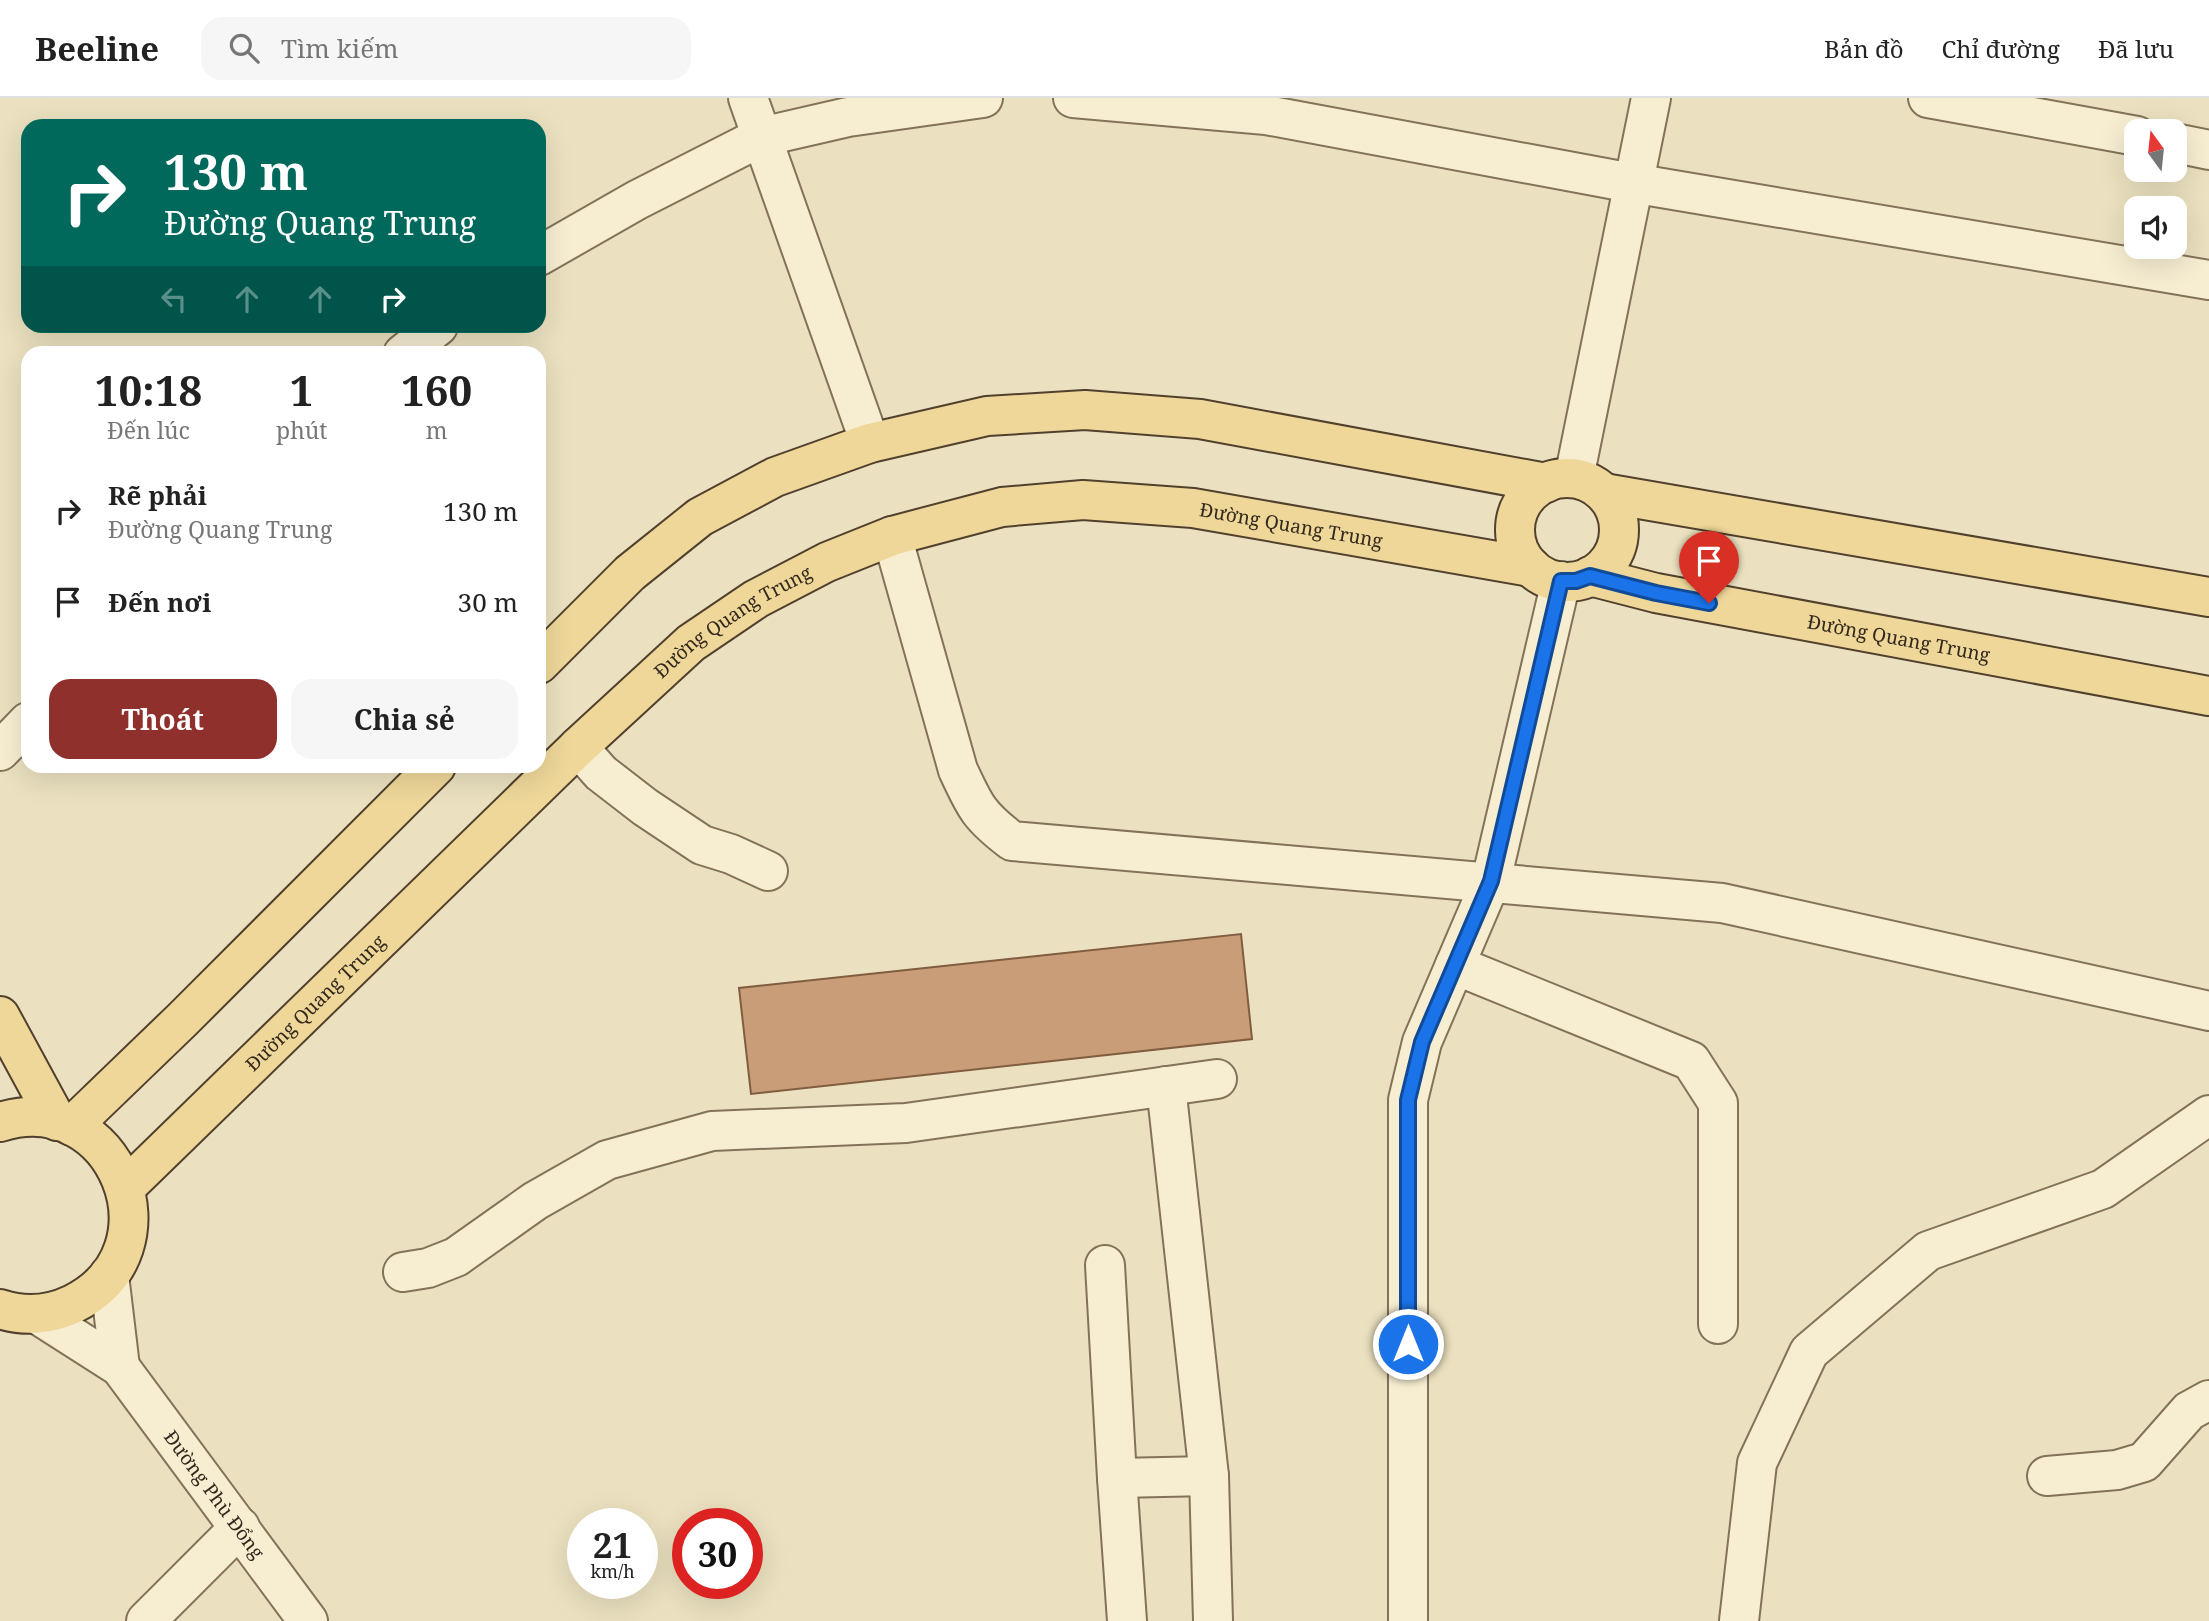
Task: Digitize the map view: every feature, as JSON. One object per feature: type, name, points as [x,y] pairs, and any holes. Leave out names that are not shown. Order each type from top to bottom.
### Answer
[{"type":"main road","points":[[546,657],[630,573],[700,517],[775,477],[870,443],[987,416],[1085,410],[1200,419],[2209,597]]},
{"type":"main road","points":[[1575,485],[1614,506],[1619,522],[1619,538],[1613,554],[1603,567],[1561,575],[1521,553],[1516,537],[1516,521],[1522,505],[1532,492],[1575,485]]},
{"type":"main road","name":"Đường Quang Trung","points":[[126,1187],[578,747],[691,643],[756,599],[827,562],[892,536],[1002,507],[1083,500],[1193,508],[2209,696]]},
{"type":"main road","points":[[64,1123],[182,1020],[429,773]]},
{"type":"main road","points":[[0,1016],[64,1123]]},
{"type":"main road","points":[[0,1122],[25,1117],[64,1123],[84,1133],[114,1161],[126,1187],[129,1210],[124,1248],[109,1275],[89,1295],[64,1308],[12,1314]]},
{"type":"street","points":[[748,98],[870,443]]},
{"type":"street","points":[[546,253],[637,200],[761,137],[848,117],[982,98]]},
{"type":"street","points":[[1073,98],[1266,115],[1632,183],[2209,280]]},
{"type":"street","points":[[1575,485],[1632,183],[1651,98]]},
{"type":"street","points":[[1928,98],[2124,134]]},
{"type":"street","points":[[2188,146],[2209,150]]},
{"type":"street","points":[[413,346],[429,333]]},
{"type":"street","points":[[892,536],[958,770],[974,807],[990,825],[1012,841],[1722,903],[2209,1011]]},
{"type":"street","points":[[1408,1621],[1408,1100],[1422,1042],[1491,881],[1561,575]]},
{"type":"street","points":[[0,751],[21,730]]},
{"type":"street","points":[[578,747],[601,773],[645,807],[702,845],[731,854],[768,871]]},
{"type":"street","points":[[1455,965],[1691,1061],[1718,1103],[1718,1324]]},
{"type":"street","points":[[403,1272],[428,1268],[456,1257],[536,1201],[607,1160],[712,1131],[906,1123],[1217,1079]]},
{"type":"street","points":[[1166,1086],[1209,1476],[1213,1621]]},
{"type":"street","points":[[1739,1621],[1756,1463],[1809,1352],[1928,1251],[2103,1189],[2209,1115]]},
{"type":"street","points":[[1105,1265],[1127,1621]]},
{"type":"street","points":[[109,1275],[120,1367]]},
{"type":"street","name":"Đường Phù Đổng","points":[[12,1314],[120,1367],[309,1621]]},
{"type":"street","points":[[2047,1476],[2117,1470],[2144,1462],[2189,1411],[2209,1400]]},
{"type":"street","points":[[1117,1478],[1209,1476]]},
{"type":"street","points":[[146,1621],[240,1527]]},
{"type":"building","points":[[1241,934],[1252,1039],[751,1094],[739,988]]},
{"type":"route","points":[[1408,1344],[1408,1100],[1422,1042],[1491,881],[1561,581],[1576,581],[1590,576],[1709,603]]}]
